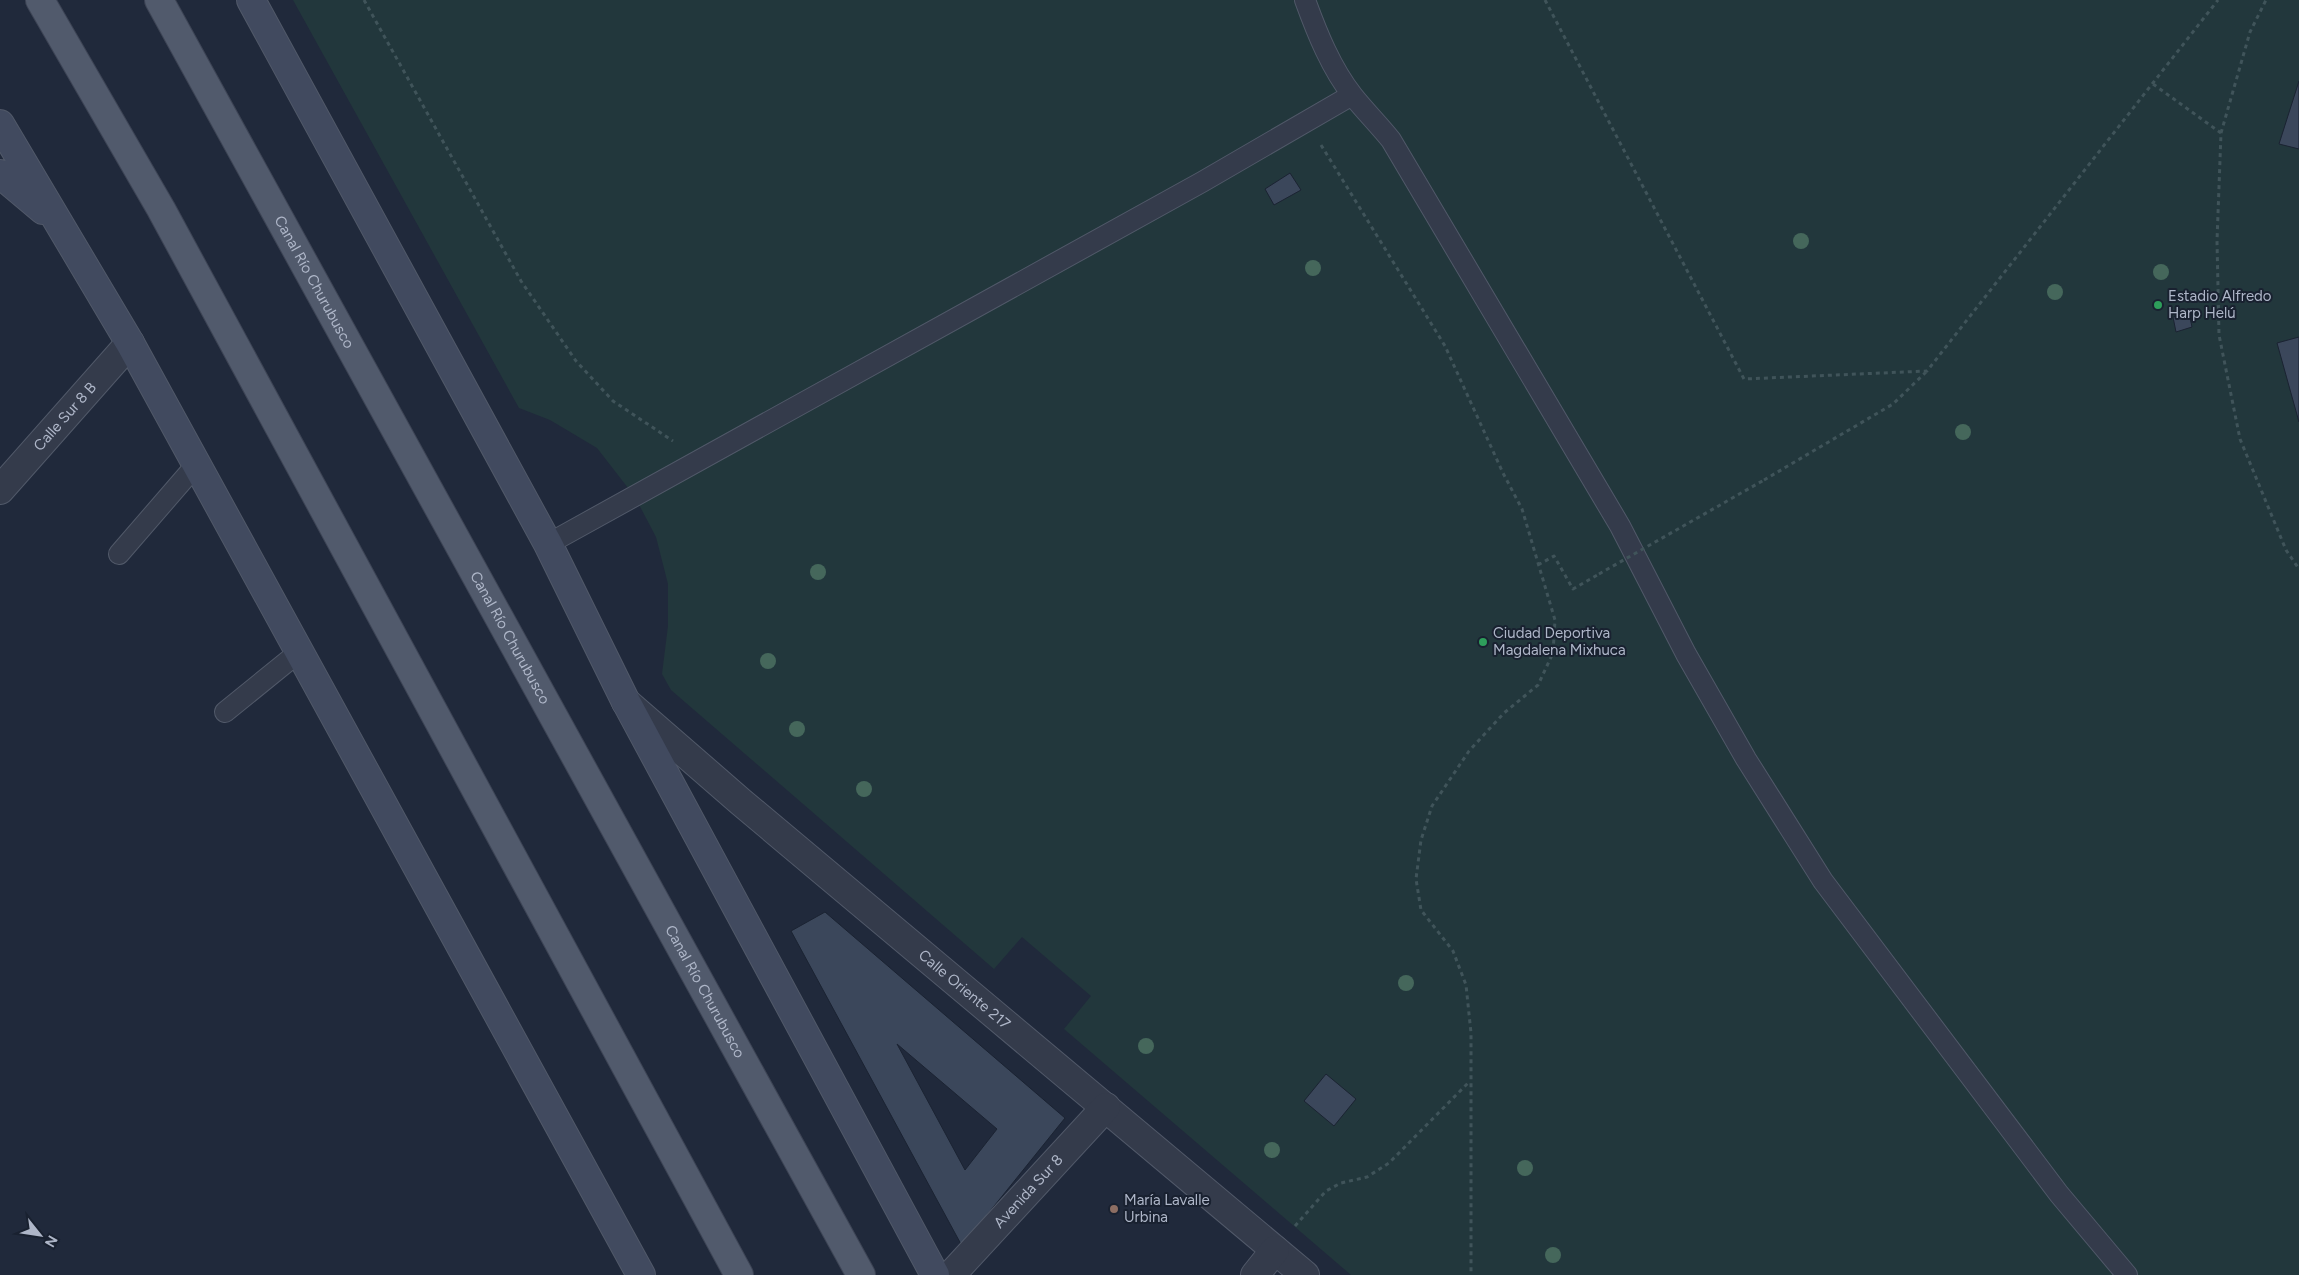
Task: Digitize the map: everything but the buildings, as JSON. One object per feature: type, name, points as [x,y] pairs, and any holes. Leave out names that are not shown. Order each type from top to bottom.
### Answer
[{"type":"main road","points":[[40,0],[161,209],[739,1275]]},
{"type":"main road","name":"Canal Río Churubusco","points":[[159,0],[861,1275]]},
{"type":"street","points":[[251,0],[548,544],[625,700],[935,1275]]},
{"type":"street","points":[[0,124],[130,344],[641,1275]]},
{"type":"street","points":[[0,174],[57,222]]},
{"type":"street","name":"Calle Sur 8 B","points":[[0,490],[130,344]]},
{"type":"street","name":"Calle Oriente 217","points":[[625,700],[741,802],[1305,1275]]},
{"type":"street","name":"Avenida Sur 8","points":[[951,1275],[1106,1107]]},
{"type":"street","points":[[1255,1275],[1275,1250]]},
{"type":"lane","points":[[1305,0],[1320,38],[1352,95],[1391,140],[1620,526],[1686,654],[1746,759],[1823,881],[2059,1194],[2127,1275]]},
{"type":"lane","points":[[548,544],[1202,182],[1352,95]]},
{"type":"lane","points":[[120,554],[196,464]]},
{"type":"lane","points":[[225,712],[299,652]]},
{"type":"path","points":[[364,0],[521,281],[576,361],[613,401],[700,460]]},
{"type":"path","points":[[1545,0],[1744,379],[1927,371]]},
{"type":"path","points":[[1538,565],[1554,556],[1573,588],[1800,460],[1893,404],[1927,371],[2218,0]]},
{"type":"path","points":[[2266,0],[2250,32],[2220,133],[2217,241],[2218,335],[2240,439],[2286,550],[2299,569]]},
{"type":"path","points":[[2152,84],[2220,133]]},
{"type":"path","points":[[1306,121],[1445,346],[1503,473],[1522,509],[1555,620],[1554,653],[1538,684],[1504,713],[1469,751],[1432,806],[1421,840],[1416,879],[1421,910],[1453,951],[1466,986],[1471,1033],[1471,1275]]},
{"type":"path","points":[[1275,1250],[1326,1192],[1341,1183],[1367,1177],[1389,1163],[1471,1081]]},
{"type":"green space","name":"Ciudad Deportiva Magdalena Mixhuca","points":[[293,0],[2299,0],[2299,1275],[1351,1275],[1064,1029],[1091,996],[1022,937],[994,969],[671,690],[662,674],[668,626],[668,584],[656,537],[635,497],[597,448],[550,420],[519,408]]},
{"type":"place","name":"Estadio Alfredo Harp Helú","points":[[2158,305]]},
{"type":"place","name":"Ciudad Deportiva Magdalena Mixhuca","points":[[1483,642]]},
{"type":"place","name":"María Lavalle Urbina","points":[[1114,1209]]}]
